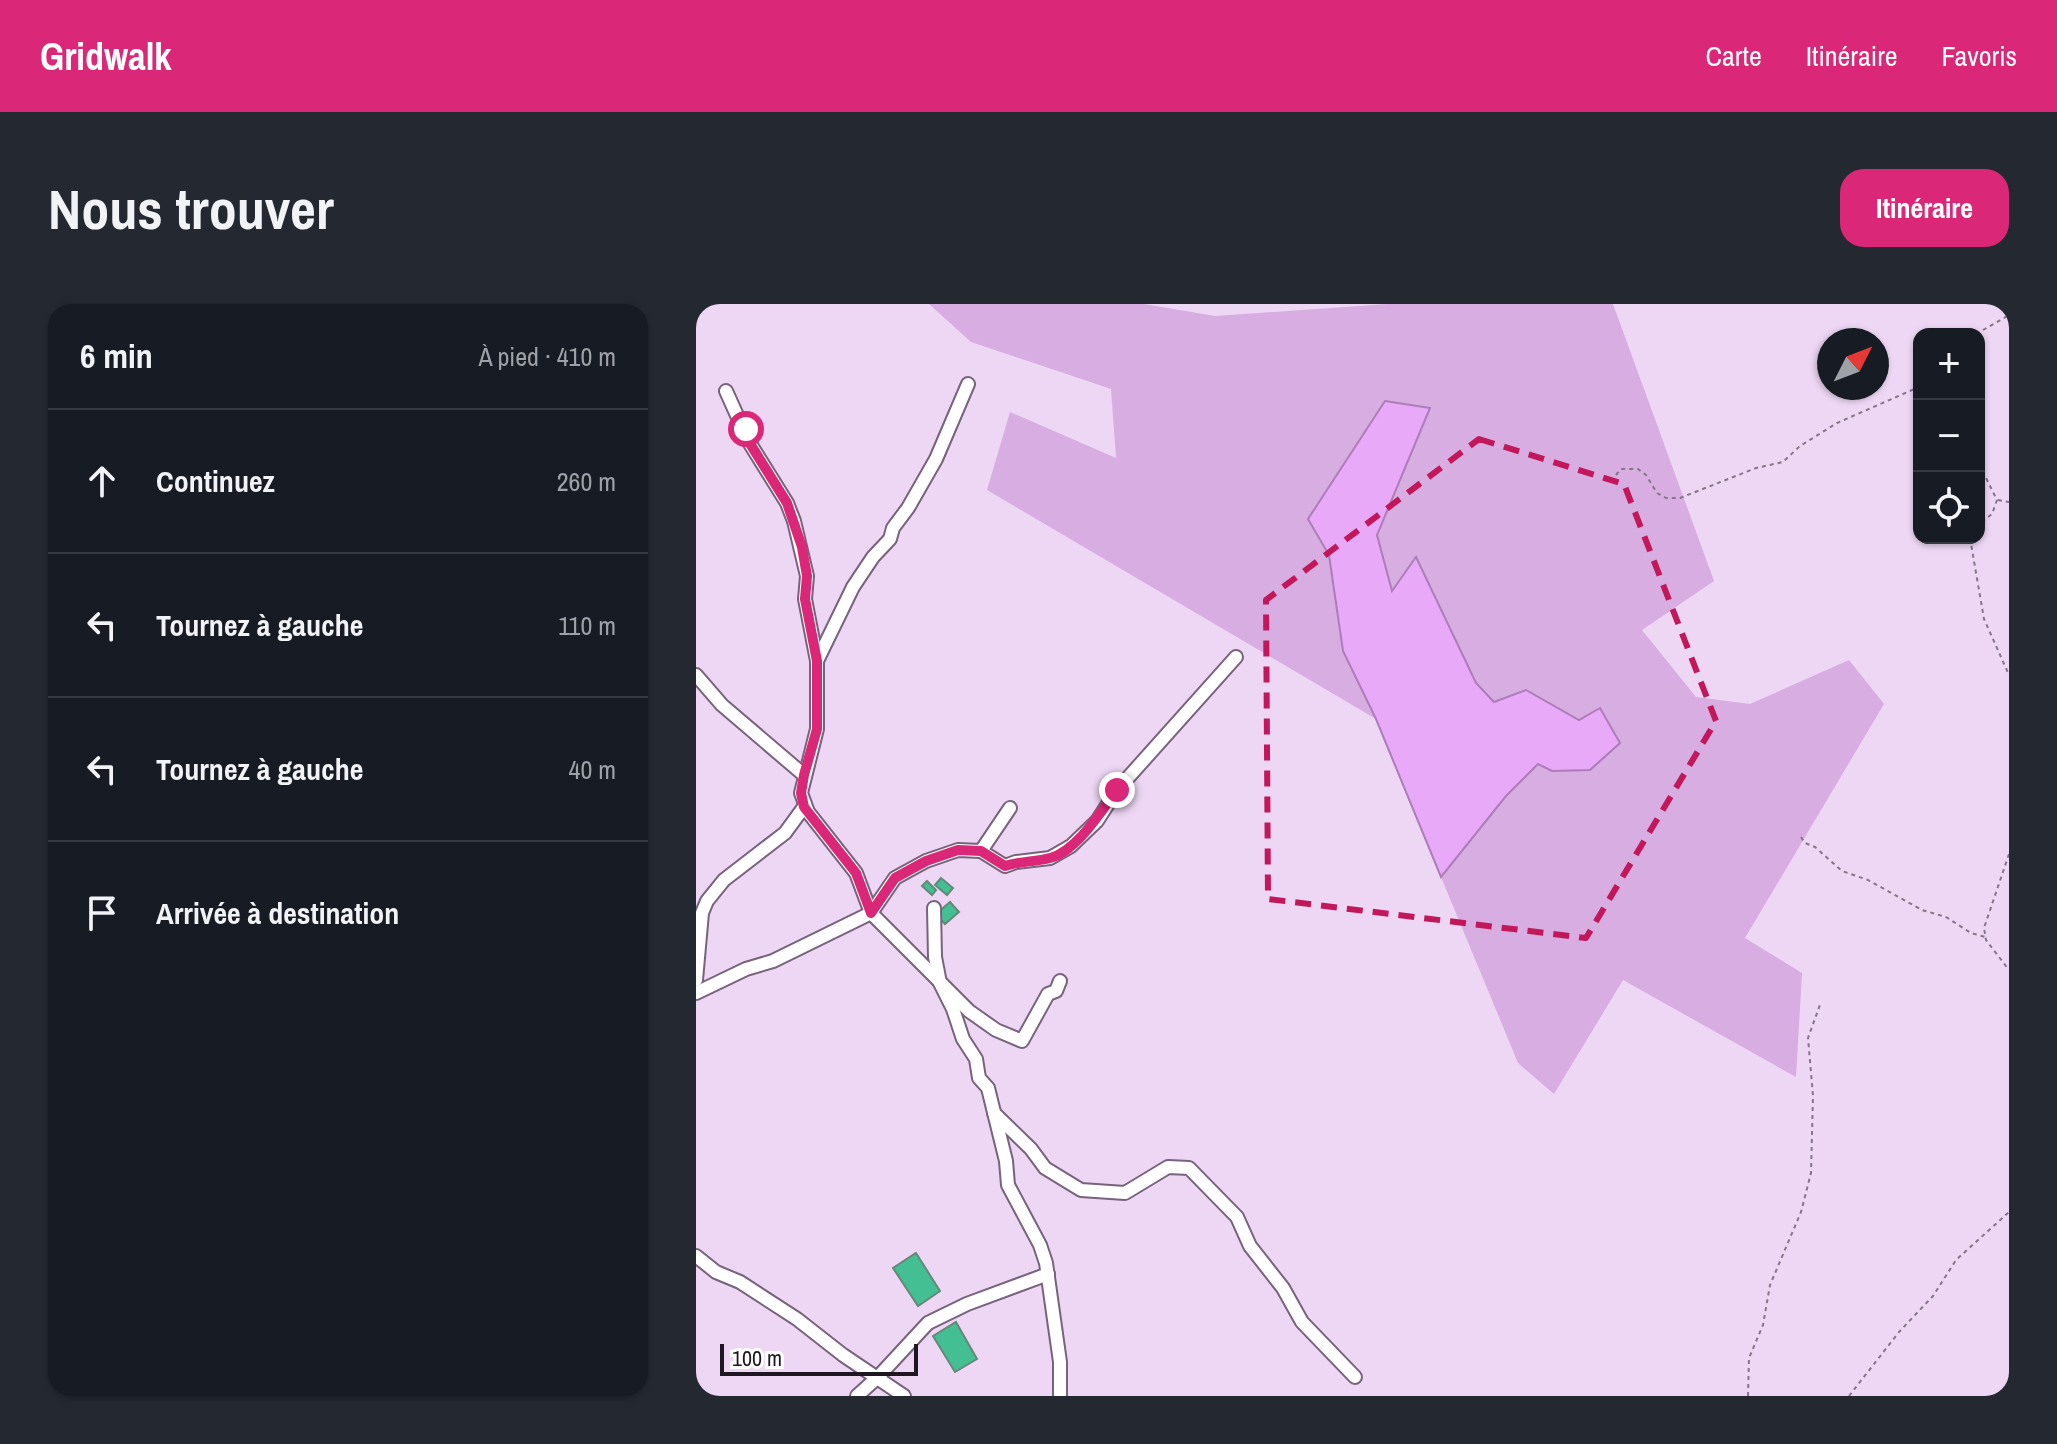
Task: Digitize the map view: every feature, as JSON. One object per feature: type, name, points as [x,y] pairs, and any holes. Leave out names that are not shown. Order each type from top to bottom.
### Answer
[{"type":"street","points":[[817,661],[853,587],[873,557],[890,539],[893,528],[936,459],[968,384]]},
{"type":"street","points":[[726,391],[749,442],[787,503],[807,576],[805,599],[817,661],[817,729],[804,775],[801,793],[804,807],[856,873],[871,913],[969,1011],[996,1030],[1022,1041],[1048,994],[1056,991],[1060,981]]},
{"type":"street","points":[[696,993],[746,969],[773,961],[871,913],[895,878],[926,861],[958,850],[981,851],[1005,866],[1050,858],[1071,846],[1097,821],[1117,790],[1236,657]]},
{"type":"street","points":[[696,675],[722,705],[804,775]]},
{"type":"street","points":[[696,980],[702,913],[707,901],[724,880],[785,833],[804,807]]},
{"type":"street","points":[[981,851],[1010,808]]},
{"type":"street","points":[[934,908],[935,957],[940,983],[963,1039],[976,1059],[979,1078],[988,1088],[1006,1161],[1008,1185],[1040,1245],[1048,1274],[1060,1362],[1059,1393]]},
{"type":"street","points":[[994,1113],[1031,1149],[1045,1168],[1081,1190],[1125,1193],[1168,1167],[1189,1168],[1237,1217],[1250,1246],[1283,1288],[1302,1322],[1355,1377]]},
{"type":"street","points":[[696,1256],[716,1272],[740,1282],[797,1319],[904,1396]]},
{"type":"street","points":[[857,1396],[928,1323],[967,1304],[1048,1274]]},
{"type":"path","points":[[1985,329],[2009,315]]},
{"type":"path","points":[[1616,475],[1621,469],[1638,469],[1646,475],[1657,493],[1666,498],[1680,498],[1756,468],[1783,462],[1800,446],[1837,423],[1913,390]]},
{"type":"path","points":[[1983,472],[1997,500],[1992,514],[1985,519]]},
{"type":"path","points":[[1997,500],[2009,502]]},
{"type":"path","points":[[1971,544],[1984,619],[2009,675]]},
{"type":"path","points":[[1801,837],[1842,871],[1859,876],[1922,910],[1946,917],[1971,933],[1985,937]]},
{"type":"path","points":[[2009,854],[1984,928],[1985,937],[2009,970]]},
{"type":"path","points":[[1748,1396],[1749,1358],[1763,1325],[1770,1285],[1801,1212],[1811,1173],[1813,1096],[1808,1038],[1821,1002]]},
{"type":"path","points":[[1849,1396],[1899,1332],[1933,1296],[1956,1260],[2009,1212]]},
{"type":"highlighted area","points":[[1479,439],[1624,484],[1716,721],[1586,938],[1268,899],[1266,600]]},
{"type":"shaded area","points":[[929,304],[1144,304],[1215,316],[1387,304],[1613,304],[1714,581],[1642,630],[1696,697],[1750,704],[1849,660],[1884,704],[1745,938],[1802,973],[1796,1077],[1623,980],[1554,1094],[1518,1063],[1441,877],[1506,796],[1579,721],[1526,690],[1494,703],[1476,683],[1416,558],[1393,592],[1377,535],[1429,408],[1308,519],[1329,555],[1343,651],[1376,719],[987,490],[1010,412],[1116,458],[1111,389],[971,342]]},
{"type":"shaded area","points":[[1385,401],[1430,408],[1377,535],[1392,591],[1416,557],[1476,683],[1494,702],[1526,690],[1579,720],[1600,708],[1620,743],[1590,770],[1552,771],[1538,764],[1506,796],[1441,877],[1376,719],[1343,651],[1329,555],[1308,519]]},
{"type":"building","points":[[941,878],[953,888],[947,895],[935,885]]},
{"type":"building","points":[[927,881],[936,890],[932,895],[922,886]]},
{"type":"building","points":[[950,902],[959,912],[945,924],[936,914]]},
{"type":"building","points":[[916,1253],[940,1291],[918,1306],[893,1268]]},
{"type":"building","points":[[956,1322],[977,1359],[955,1372],[933,1336]]},
{"type":"route","points":[[746,429],[749,442],[787,503],[802,547],[807,576],[805,599],[817,661],[817,729],[804,775],[801,793],[804,807],[856,873],[871,913],[895,878],[926,861],[958,850],[981,851],[1005,866],[1061,853],[1097,821],[1117,790]]}]
